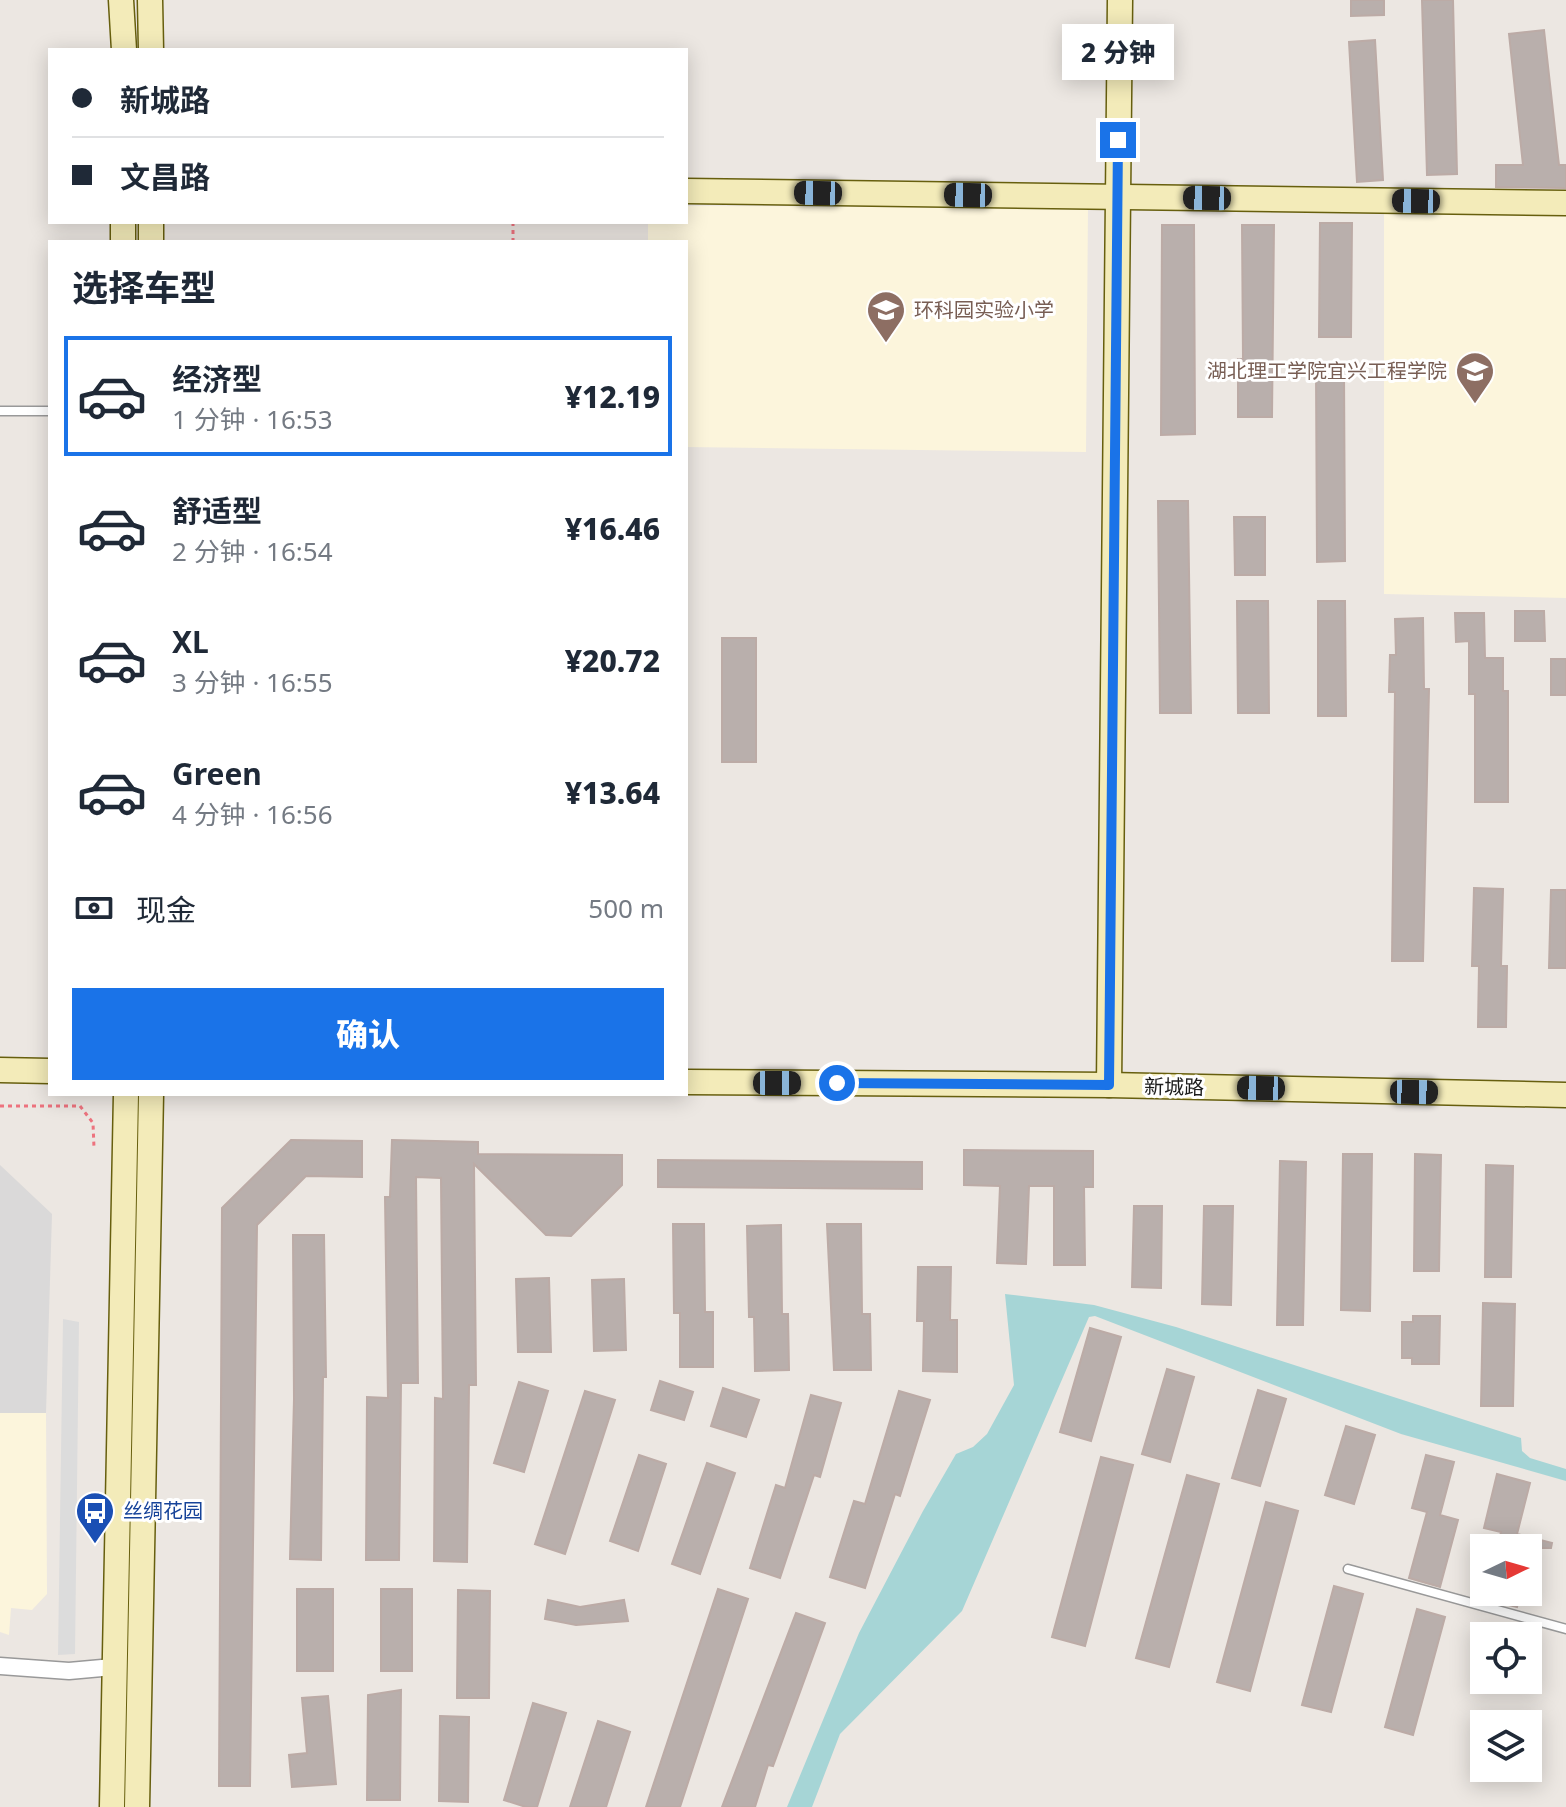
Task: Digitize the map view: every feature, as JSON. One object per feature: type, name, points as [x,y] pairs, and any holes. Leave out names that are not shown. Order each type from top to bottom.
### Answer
[{"type":"street","points":[[121,0],[124,48]]},
{"type":"street","points":[[150,0],[151,48]]},
{"type":"street","points":[[1109,1085],[1120,0]]},
{"type":"street","points":[[688,191],[1566,203]]},
{"type":"street","points":[[0,1070],[48,1071]]},
{"type":"street","name":"新城路","points":[[688,1082],[1109,1085],[1566,1095]]},
{"type":"street","points":[[112,1807],[126,1096]]},
{"type":"street","points":[[137,1807],[151,1096]]},
{"type":"street","points":[[0,1666],[69,1671],[113,1667]]},
{"type":"lane","points":[[0,411],[48,411]]},
{"type":"lane","points":[[1348,1569],[1566,1629]]},
{"type":"path","points":[[0,1106],[80,1106],[93,1123],[94,1148]]},
{"type":"shaded area","name":"环科园实验小学","points":[[688,206],[1088,207],[1086,452],[688,447],[688,240],[648,240],[648,224],[688,224]]},
{"type":"shaded area","name":"湖北理工学院宜兴工程学院","points":[[1384,214],[1566,216],[1566,598],[1384,594]]},
{"type":"shaded area","points":[[0,1165],[52,1214],[46,1413],[0,1413]]},
{"type":"shaded area","points":[[63,1319],[79,1322],[75,1654],[58,1655]]},
{"type":"shaded area","points":[[0,1413],[46,1413],[47,1594],[32,1610],[11,1608],[9,1635],[0,1632]]},
{"type":"water","points":[[1005,1294],[1094,1305],[1176,1327],[1521,1438],[1522,1451],[1530,1458],[1566,1469],[1566,1481],[1401,1434],[1095,1316],[1089,1317],[962,1611],[840,1734],[812,1807],[787,1807],[859,1633],[923,1511],[956,1454],[973,1447],[987,1434],[1014,1385]]},
{"type":"building","points":[[1351,0],[1384,0],[1384,15],[1351,16]]},
{"type":"building","points":[[1422,0],[1453,0],[1457,174],[1427,175]]},
{"type":"building","points":[[1544,30],[1559,165],[1566,165],[1566,188],[1496,187],[1496,165],[1523,165],[1509,34]]},
{"type":"building","points":[[1375,40],[1383,180],[1357,182],[1349,42]]},
{"type":"building","points":[[1320,223],[1352,223],[1351,337],[1319,337]]},
{"type":"building","points":[[1162,225],[1194,225],[1195,434],[1161,435]]},
{"type":"building","points":[[1242,225],[1274,225],[1272,417],[1238,417],[1238,359],[1243,359]]},
{"type":"building","points":[[1316,371],[1344,371],[1345,561],[1317,562]]},
{"type":"building","points":[[1158,501],[1188,501],[1191,713],[1160,713]]},
{"type":"building","points":[[1234,517],[1265,517],[1265,575],[1235,575]]},
{"type":"building","points":[[1237,601],[1268,601],[1269,713],[1238,713]]},
{"type":"building","points":[[1318,601],[1345,601],[1346,716],[1318,716]]},
{"type":"building","points":[[1515,611],[1544,611],[1545,641],[1515,641]]},
{"type":"building","points":[[1455,613],[1484,613],[1485,658],[1503,658],[1503,691],[1508,691],[1508,802],[1475,802],[1475,694],[1469,694],[1469,641],[1456,642]]},
{"type":"building","points":[[1423,618],[1424,689],[1429,689],[1423,961],[1392,961],[1395,692],[1389,692],[1390,655],[1396,655],[1395,619]]},
{"type":"building","points":[[722,638],[756,638],[756,762],[722,762]]},
{"type":"building","points":[[1551,659],[1566,659],[1566,695],[1551,695]]},
{"type":"building","points":[[1474,888],[1503,889],[1501,966],[1507,966],[1506,1027],[1478,1027],[1479,966],[1472,966]]},
{"type":"building","points":[[1551,890],[1566,890],[1566,968],[1549,968]]},
{"type":"building","points":[[291,1140],[362,1141],[362,1177],[306,1176],[257,1225],[250,1786],[219,1786],[222,1208]]},
{"type":"building","points":[[392,1140],[478,1142],[478,1154],[622,1155],[622,1185],[571,1236],[546,1235],[474,1164],[476,1385],[469,1385],[467,1562],[434,1561],[435,1398],[443,1399],[441,1178],[416,1177],[418,1383],[401,1383],[399,1560],[366,1560],[367,1397],[388,1398],[385,1197],[390,1197]]},
{"type":"building","points":[[964,1150],[1093,1151],[1093,1187],[1084,1187],[1085,1265],[1054,1265],[1054,1186],[1029,1186],[1026,1264],[997,1263],[1000,1186],[964,1185]]},
{"type":"building","points":[[1343,1154],[1372,1154],[1370,1311],[1341,1310]]},
{"type":"building","points":[[1415,1154],[1441,1155],[1439,1271],[1414,1271]]},
{"type":"building","points":[[658,1160],[922,1162],[922,1189],[658,1187]]},
{"type":"building","points":[[1280,1161],[1306,1162],[1303,1325],[1277,1325]]},
{"type":"building","points":[[1486,1165],[1513,1166],[1511,1277],[1485,1277]]},
{"type":"building","points":[[1134,1206],[1162,1206],[1161,1288],[1132,1287]]},
{"type":"building","points":[[1204,1206],[1233,1206],[1231,1305],[1202,1304]]},
{"type":"building","points":[[673,1224],[704,1224],[705,1312],[713,1312],[713,1367],[680,1367],[680,1313],[674,1313]]},
{"type":"building","points":[[827,1224],[861,1224],[862,1314],[870,1314],[871,1370],[834,1370]]},
{"type":"building","points":[[781,1225],[782,1314],[788,1314],[789,1370],[755,1371],[754,1317],[749,1317],[747,1226]]},
{"type":"building","points":[[293,1235],[324,1235],[326,1377],[323,1377],[321,1560],[290,1559],[294,1399]]},
{"type":"building","points":[[918,1267],[951,1267],[950,1320],[957,1320],[957,1372],[923,1371],[924,1321],[917,1321]]},
{"type":"building","points":[[549,1278],[551,1352],[518,1352],[516,1279]]},
{"type":"building","points":[[624,1279],[626,1350],[594,1351],[592,1280]]},
{"type":"building","points":[[1483,1303],[1515,1304],[1513,1406],[1481,1406]]},
{"type":"building","points":[[1413,1316],[1440,1316],[1439,1364],[1412,1364],[1412,1358],[1402,1358],[1402,1322],[1413,1322]]},
{"type":"building","points":[[1090,1328],[1121,1337],[1091,1441],[1060,1432]]},
{"type":"building","points":[[1167,1369],[1194,1377],[1170,1462],[1142,1454]]},
{"type":"building","points":[[660,1381],[693,1392],[684,1420],[651,1410]]},
{"type":"building","points":[[519,1382],[548,1391],[524,1472],[494,1463]]},
{"type":"building","points":[[723,1388],[759,1400],[746,1437],[711,1426]]},
{"type":"building","points":[[1258,1390],[1286,1399],[1260,1486],[1232,1478]]},
{"type":"building","points":[[585,1391],[615,1400],[565,1554],[535,1544]]},
{"type":"building","points":[[899,1391],[930,1400],[900,1496],[895,1494],[865,1588],[830,1577],[854,1501],[865,1504]]},
{"type":"building","points":[[811,1395],[841,1403],[820,1477],[814,1475],[780,1578],[750,1568],[776,1485],[785,1488]]},
{"type":"building","points":[[1346,1426],[1375,1435],[1354,1504],[1325,1495]]},
{"type":"building","points":[[639,1455],[666,1464],[638,1551],[610,1541]]},
{"type":"building","points":[[1426,1455],[1454,1462],[1440,1515],[1458,1520],[1440,1587],[1409,1578],[1427,1512],[1412,1508]]},
{"type":"building","points":[[1101,1457],[1133,1465],[1085,1646],[1052,1637]]},
{"type":"building","points":[[707,1463],[735,1473],[700,1574],[672,1564]]},
{"type":"building","points":[[1497,1474],[1530,1483],[1517,1534],[1500,1534],[1484,1528]]},
{"type":"building","points":[[1187,1475],[1219,1484],[1169,1667],[1136,1658]]},
{"type":"building","points":[[1266,1502],[1298,1511],[1250,1691],[1217,1682]]},
{"type":"building","points":[[1542,1540],[1552,1543],[1551,1548],[1542,1548]]},
{"type":"building","points":[[1334,1586],[1363,1594],[1331,1712],[1302,1705]]},
{"type":"building","points":[[297,1589],[333,1589],[333,1671],[297,1671]]},
{"type":"building","points":[[381,1589],[412,1589],[412,1671],[381,1671]]},
{"type":"building","points":[[718,1589],[748,1599],[680,1807],[646,1807]]},
{"type":"building","points":[[458,1590],[490,1591],[489,1698],[457,1698]]},
{"type":"building","points":[[548,1600],[580,1607],[624,1600],[628,1621],[576,1625],[545,1619]]},
{"type":"building","points":[[1417,1609],[1445,1617],[1413,1735],[1385,1727]]},
{"type":"building","points":[[796,1613],[825,1623],[773,1766],[768,1765],[755,1807],[722,1807]]},
{"type":"building","points":[[401,1690],[400,1800],[367,1800],[368,1695]]},
{"type":"building","points":[[328,1696],[336,1784],[292,1787],[289,1755],[307,1753],[302,1698]]},
{"type":"building","points":[[533,1703],[566,1713],[537,1807],[526,1807],[504,1800]]},
{"type":"building","points":[[440,1716],[469,1717],[468,1802],[439,1801]]},
{"type":"building","points":[[598,1721],[630,1732],[606,1807],[570,1807]]},
{"type":"place","name":"环科园实验小学","points":[[886,344]]},
{"type":"place","name":"湖北理工学院宜兴工程学院","points":[[1475,405]]},
{"type":"place","name":"丝绸花园","points":[[95,1545]]},
{"type":"route","points":[[837,1083],[1109,1085],[1118,140]]}]
